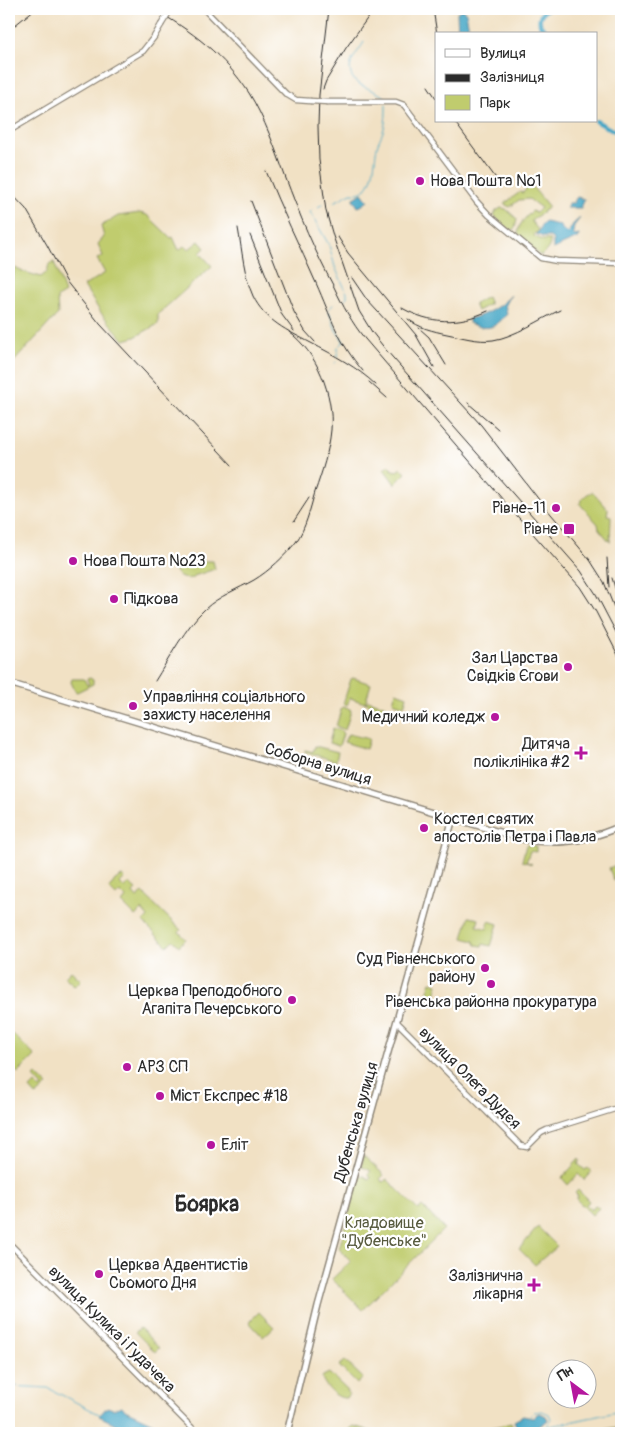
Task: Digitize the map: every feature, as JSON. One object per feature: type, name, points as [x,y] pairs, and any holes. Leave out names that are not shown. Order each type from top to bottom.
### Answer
[{"type":"main road","points":[[9,131],[143,51],[171,9]]},
{"type":"main road","points":[[204,9],[286,94],[296,100],[396,102],[404,105],[476,201],[541,258],[548,260],[621,263]]},
{"type":"main road","name":"Соборна вулиця","points":[[9,683],[522,839],[544,842],[584,838],[621,826]]},
{"type":"main road","name":"Дубенська вулиця","points":[[287,1433],[318,1305],[453,818]]},
{"type":"main road","name":"вулиця Олега Дудєя","points":[[397,1022],[521,1146],[528,1147],[547,1130],[621,1107]]},
{"type":"main road","name":"вулиця Кулика і Гудачека","points":[[9,1242],[197,1433]]},
{"type":"green space","points":[[530,184],[549,207],[531,221],[539,231],[534,234],[535,237],[550,240],[549,247],[541,256],[522,240],[518,231],[524,219],[532,211],[536,213],[541,208],[529,199],[519,200],[510,207],[504,204],[520,192],[522,193],[526,190],[525,188]]},
{"type":"green space","points":[[501,208],[506,209],[517,219],[513,230],[510,230],[494,216],[496,211]]},
{"type":"green space","points":[[140,213],[147,215],[171,238],[173,237],[179,250],[184,246],[189,249],[199,241],[205,248],[200,253],[212,266],[158,314],[158,324],[135,337],[124,340],[101,313],[84,286],[105,273],[97,259],[103,256],[98,244],[104,237],[101,226],[118,216]]},
{"type":"green space","points":[[54,262],[65,293],[57,298],[58,314],[9,367],[9,292],[15,268],[41,277],[47,272],[49,264]]},
{"type":"green space","points":[[487,297],[490,304],[477,311],[474,304]]},
{"type":"green space","points":[[389,465],[392,470],[397,471],[401,468],[406,473],[395,484],[384,469]]},
{"type":"green space","points":[[593,492],[608,509],[607,515],[611,516],[610,542],[599,529],[598,524],[580,504],[585,496]]},
{"type":"green space","points":[[200,561],[213,561],[215,569],[187,579],[180,577],[174,569],[182,562],[192,564]]},
{"type":"green space","points":[[72,679],[84,679],[87,685],[89,684],[87,679],[93,680],[93,684],[77,692],[75,691],[71,682]]},
{"type":"green space","points":[[351,679],[371,684],[365,703],[350,698],[347,705],[343,704]]},
{"type":"green space","points":[[396,692],[407,696],[404,706],[393,702]]},
{"type":"green space","points":[[368,700],[392,708],[391,712],[366,703]]},
{"type":"green space","points":[[342,707],[351,711],[345,730],[336,726]]},
{"type":"green space","points":[[333,728],[341,731],[343,734],[339,746],[329,743]]},
{"type":"green space","points":[[348,734],[369,739],[366,749],[344,742]]},
{"type":"green space","points":[[315,746],[338,752],[336,761],[305,752],[305,750],[313,752]]},
{"type":"green space","points":[[526,845],[536,846],[536,852],[530,851],[525,861],[532,864],[522,861]]},
{"type":"green space","points":[[616,865],[621,878],[614,881],[609,868]]},
{"type":"green space","points":[[122,876],[125,878],[120,883],[124,888],[129,884],[136,890],[133,893],[137,898],[143,893],[181,930],[179,932],[186,939],[179,946],[173,940],[167,946],[143,922],[148,917],[142,910],[135,916],[122,903],[126,898],[120,892],[116,896],[109,889],[115,880]]},
{"type":"green space","points":[[469,917],[479,919],[477,926],[487,929],[489,921],[498,924],[491,946],[476,945],[474,941],[463,938]]},
{"type":"green space","points":[[71,971],[81,980],[75,986],[65,977]]},
{"type":"green space","points":[[431,982],[438,984],[434,999],[426,996]]},
{"type":"green space","points":[[13,1034],[35,1056],[18,1073],[9,1064],[9,1037]]},
{"type":"green space","points":[[36,1075],[48,1085],[36,1096],[30,1089],[35,1084],[40,1089],[43,1087],[34,1077]]},
{"type":"green space","name":"Кладовище \"Дубенське\"","points":[[364,1156],[384,1175],[380,1179],[383,1182],[387,1179],[418,1210],[422,1206],[444,1229],[363,1310],[332,1279],[351,1261],[339,1249],[358,1177],[364,1176],[369,1179],[371,1177],[368,1174],[371,1171],[361,1166]]},
{"type":"green space","points":[[579,1159],[578,1164],[585,1170],[588,1168],[591,1172],[584,1180],[578,1174],[568,1185],[562,1178]]},
{"type":"green space","points":[[578,1190],[589,1201],[586,1205],[591,1210],[596,1205],[599,1208],[592,1215],[576,1199],[578,1196],[575,1193]]},
{"type":"green space","points":[[538,1227],[557,1246],[535,1265],[519,1249]]},
{"type":"green space","points":[[259,1312],[274,1327],[263,1337],[249,1322]]},
{"type":"green space","points":[[140,1328],[159,1348],[155,1352],[135,1332]]},
{"type":"green space","points":[[345,1361],[363,1378],[357,1384],[339,1366]]},
{"type":"green space","points":[[329,1373],[347,1390],[349,1394],[346,1398],[339,1397],[326,1385],[322,1378]]},
{"type":"green space","points":[[511,1423],[515,1433],[471,1433],[473,1432]]},
{"type":"green space","points":[[354,1426],[376,1433],[344,1433]]},
{"type":"green space","points":[[621,1427],[621,1433],[587,1433]]},
{"type":"water","points":[[463,9],[466,13],[470,32],[458,32],[457,12]]},
{"type":"water","points":[[362,193],[368,201],[358,207],[353,199]]},
{"type":"water","points":[[577,197],[584,199],[581,208],[567,208],[568,203],[573,203]]},
{"type":"water","points":[[580,218],[574,226],[573,234],[575,236],[579,235],[579,237],[556,248],[553,249],[553,240],[550,237],[536,234],[545,222],[559,225],[568,233],[573,224]]},
{"type":"water","points":[[511,295],[505,304],[507,314],[494,326],[486,328],[469,323],[469,319],[492,310]]},
{"type":"water","points":[[122,1406],[125,1410],[162,1427],[170,1433],[134,1433],[99,1416],[107,1407],[113,1409]]},
{"type":"water","points":[[540,1413],[546,1416],[548,1420],[534,1428],[519,1432],[514,1421],[523,1416],[533,1418]]},
{"type":"waterway","points":[[547,9],[540,16],[540,24],[541,27],[549,32]]},
{"type":"waterway","points":[[364,42],[354,56],[350,72],[357,83],[384,96],[386,99]]},
{"type":"waterway","points":[[334,202],[351,193],[359,193],[370,183],[378,143],[385,125],[386,104]]},
{"type":"waterway","points":[[598,122],[612,130],[621,132]]},
{"type":"waterway","points":[[318,207],[323,204]]},
{"type":"waterway","points":[[312,210],[310,212],[329,245],[335,267],[347,293],[345,299]]},
{"type":"waterway","points":[[333,305],[328,309],[336,330],[344,342],[342,343]]},
{"type":"waterway","points":[[338,347],[338,357]]},
{"type":"waterway","points":[[9,1386],[48,1388],[101,1415]]},
{"type":"waterway","points":[[530,1416],[534,1412],[542,1411],[549,1414],[551,1419],[547,1427]]},
{"type":"waterway","points":[[533,1433],[551,1426],[621,1411]]},
{"type":"railway","points":[[9,30],[35,9]]},
{"type":"railway","points":[[153,9],[194,35],[218,56],[240,80],[260,113],[314,246],[356,327],[580,587],[596,612],[621,661]]},
{"type":"railway","points":[[329,9],[319,95],[319,160],[326,211],[359,311],[386,350],[581,571],[596,594],[621,642]]},
{"type":"railway","points":[[323,89],[346,48],[374,9]]},
{"type":"railway","points":[[433,9],[437,32]]},
{"type":"railway","points":[[428,86],[435,96]]},
{"type":"railway","points":[[455,122],[498,181]]},
{"type":"railway","points":[[266,171],[336,329],[347,350],[363,371]]},
{"type":"railway","points":[[9,191],[26,209],[66,281],[100,324],[232,465]]},
{"type":"railway","points":[[251,201],[294,312],[305,331],[315,342]]},
{"type":"railway","points":[[238,228],[245,271],[250,288],[258,305],[264,312],[286,329],[353,367],[376,385]]},
{"type":"railway","points":[[250,235],[282,315],[294,331]]},
{"type":"railway","points":[[338,237],[348,253],[416,335],[434,367]]},
{"type":"railway","points":[[352,278],[367,300],[481,425],[540,501],[590,560],[604,582],[621,625]]},
{"type":"railway","points":[[402,308],[423,317],[445,321],[466,319],[488,311]]},
{"type":"railway","points":[[408,319],[417,325],[431,330],[470,339],[493,340],[510,335],[560,310]]},
{"type":"railway","points":[[419,328],[429,337],[446,365]]},
{"type":"railway","points":[[155,681],[198,616],[216,600],[254,580],[271,568],[296,542],[305,525],[327,454],[331,430],[330,403],[322,375],[308,351],[289,332]]},
{"type":"railway","points":[[369,382],[387,398]]},
{"type":"railway","points":[[468,403],[498,429]]},
{"type":"railway","points":[[294,521],[309,498]]},
{"type":"railway","points":[[607,558],[609,587]]},
{"type":"railway","points":[[612,578],[621,607]]},
{"type":"place","name":"Нова Пошта №1","points":[[420,181]]},
{"type":"place","name":"Рівне-11","points":[[556,508]]},
{"type":"place","name":"Рівне","points":[[569,529]]},
{"type":"place","name":"Нова Пошта №23","points":[[73,561]]},
{"type":"place","name":"Підкова","points":[[114,599]]},
{"type":"place","name":"Зал Царства Свідків Єгови","points":[[568,667]]},
{"type":"place","name":"Управління соціального захисту населення","points":[[133,706]]},
{"type":"place","name":"Медичний коледж","points":[[495,717]]},
{"type":"place","name":"Дитяча поліклініка #2","points":[[581,753]]},
{"type":"place","name":"Костел святих апостолів Петра і Павла","points":[[424,828]]},
{"type":"place","name":"Суд Рівненського району","points":[[485,968]]},
{"type":"place","name":"Рівенська районна прокуратура","points":[[491,984]]},
{"type":"place","name":"Церква Преподобного Агапіта Печерського","points":[[292,1000]]},
{"type":"place","name":"АРЗ СП","points":[[127,1067]]},
{"type":"place","name":"Міст Експрес #18","points":[[160,1096]]},
{"type":"place","name":"Еліт","points":[[211,1145]]},
{"type":"place","name":"Церква Адвентистів Сьомого Дня","points":[[99,1274]]},
{"type":"place","name":"Залізнична лікарня","points":[[534,1285]]},
{"type":"district","name":"Боярка","points":[[207,1204]]}]
